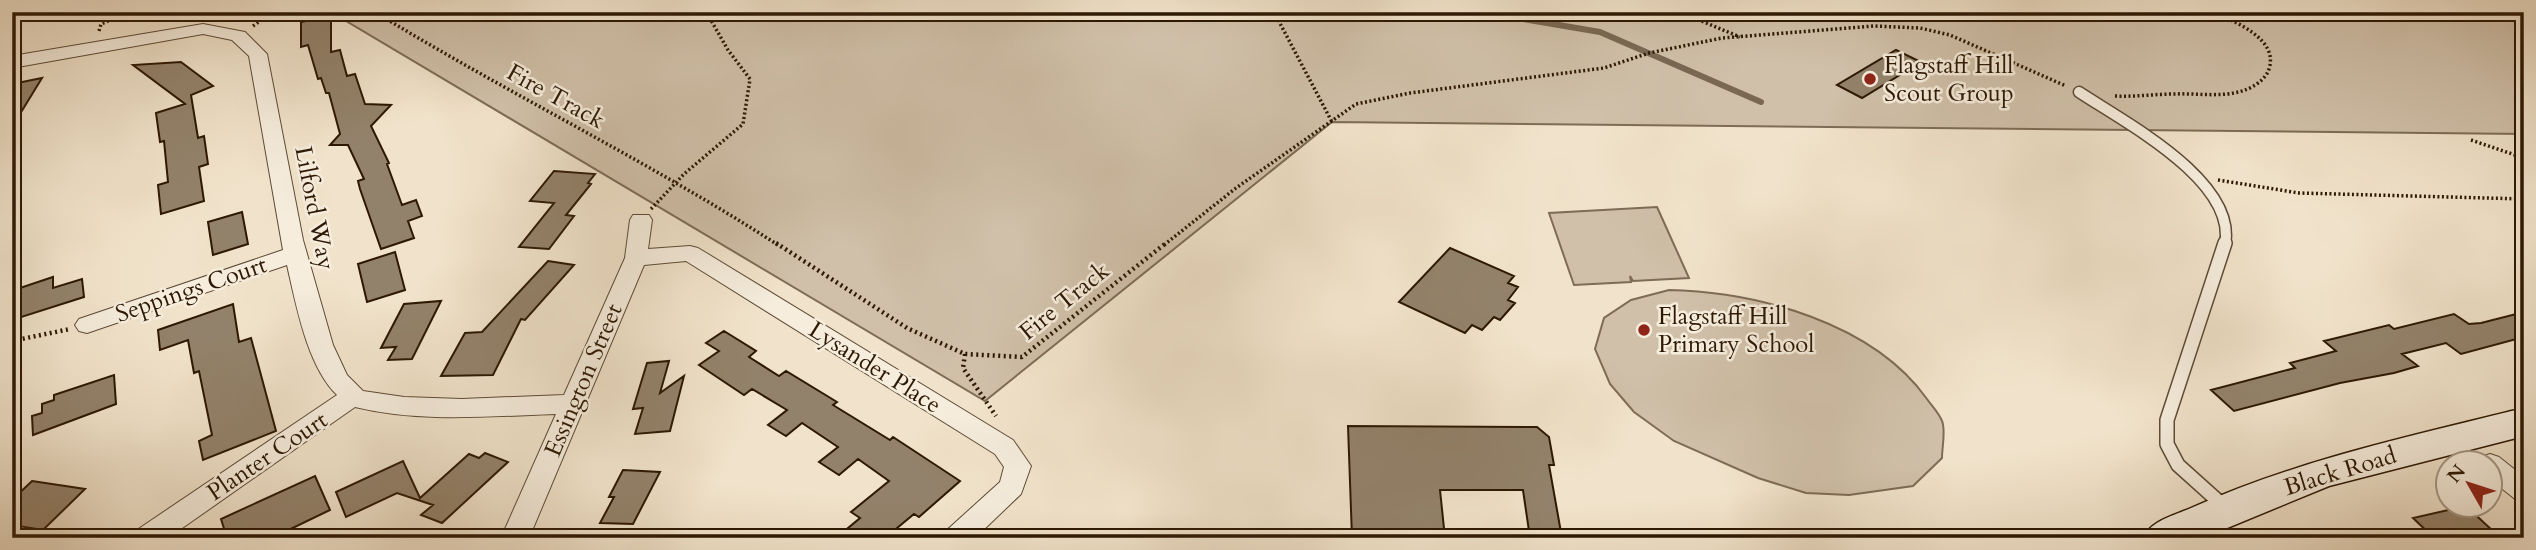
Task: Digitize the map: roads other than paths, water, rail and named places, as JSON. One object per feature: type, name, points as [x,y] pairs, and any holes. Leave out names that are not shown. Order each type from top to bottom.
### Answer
[{"type":"main road","name":"Black Road","points":[[2163,538],[2227,509],[2322,474],[2524,422]]},
{"type":"street","name":"Lilford Way","points":[[12,62],[203,29],[238,36],[258,54],[295,254],[318,341],[336,380],[352,397]]},
{"type":"street","name":"Essington Street","points":[[515,538],[636,258],[641,220]]},
{"type":"street","name":"Lysander Place","points":[[636,258],[690,253],[1004,447],[1018,466],[1012,487],[957,538]]},
{"type":"street","name":"Seppings Court","points":[[87,325],[295,254]]},
{"type":"street","points":[[352,397],[398,406],[573,404]]},
{"type":"street","name":"Planter Court","points":[[147,538],[352,397]]},
{"type":"street","points":[[2458,438],[2470,448]]},
{"type":"street","points":[[2504,475],[2524,492]]},
{"type":"lane","points":[[2079,92],[2151,140],[2198,176],[2219,206],[2228,226],[2225,246],[2167,420],[2167,444],[2178,465],[2227,509]]},
{"type":"waterway","points":[[1482,12],[1600,32],[1761,102]]},
{"type":"place","name":"Flagstaff Hill Scout Group","points":[[1870,79]]},
{"type":"place","name":"Flagstaff Hill Primary School","points":[[1644,330]]}]
